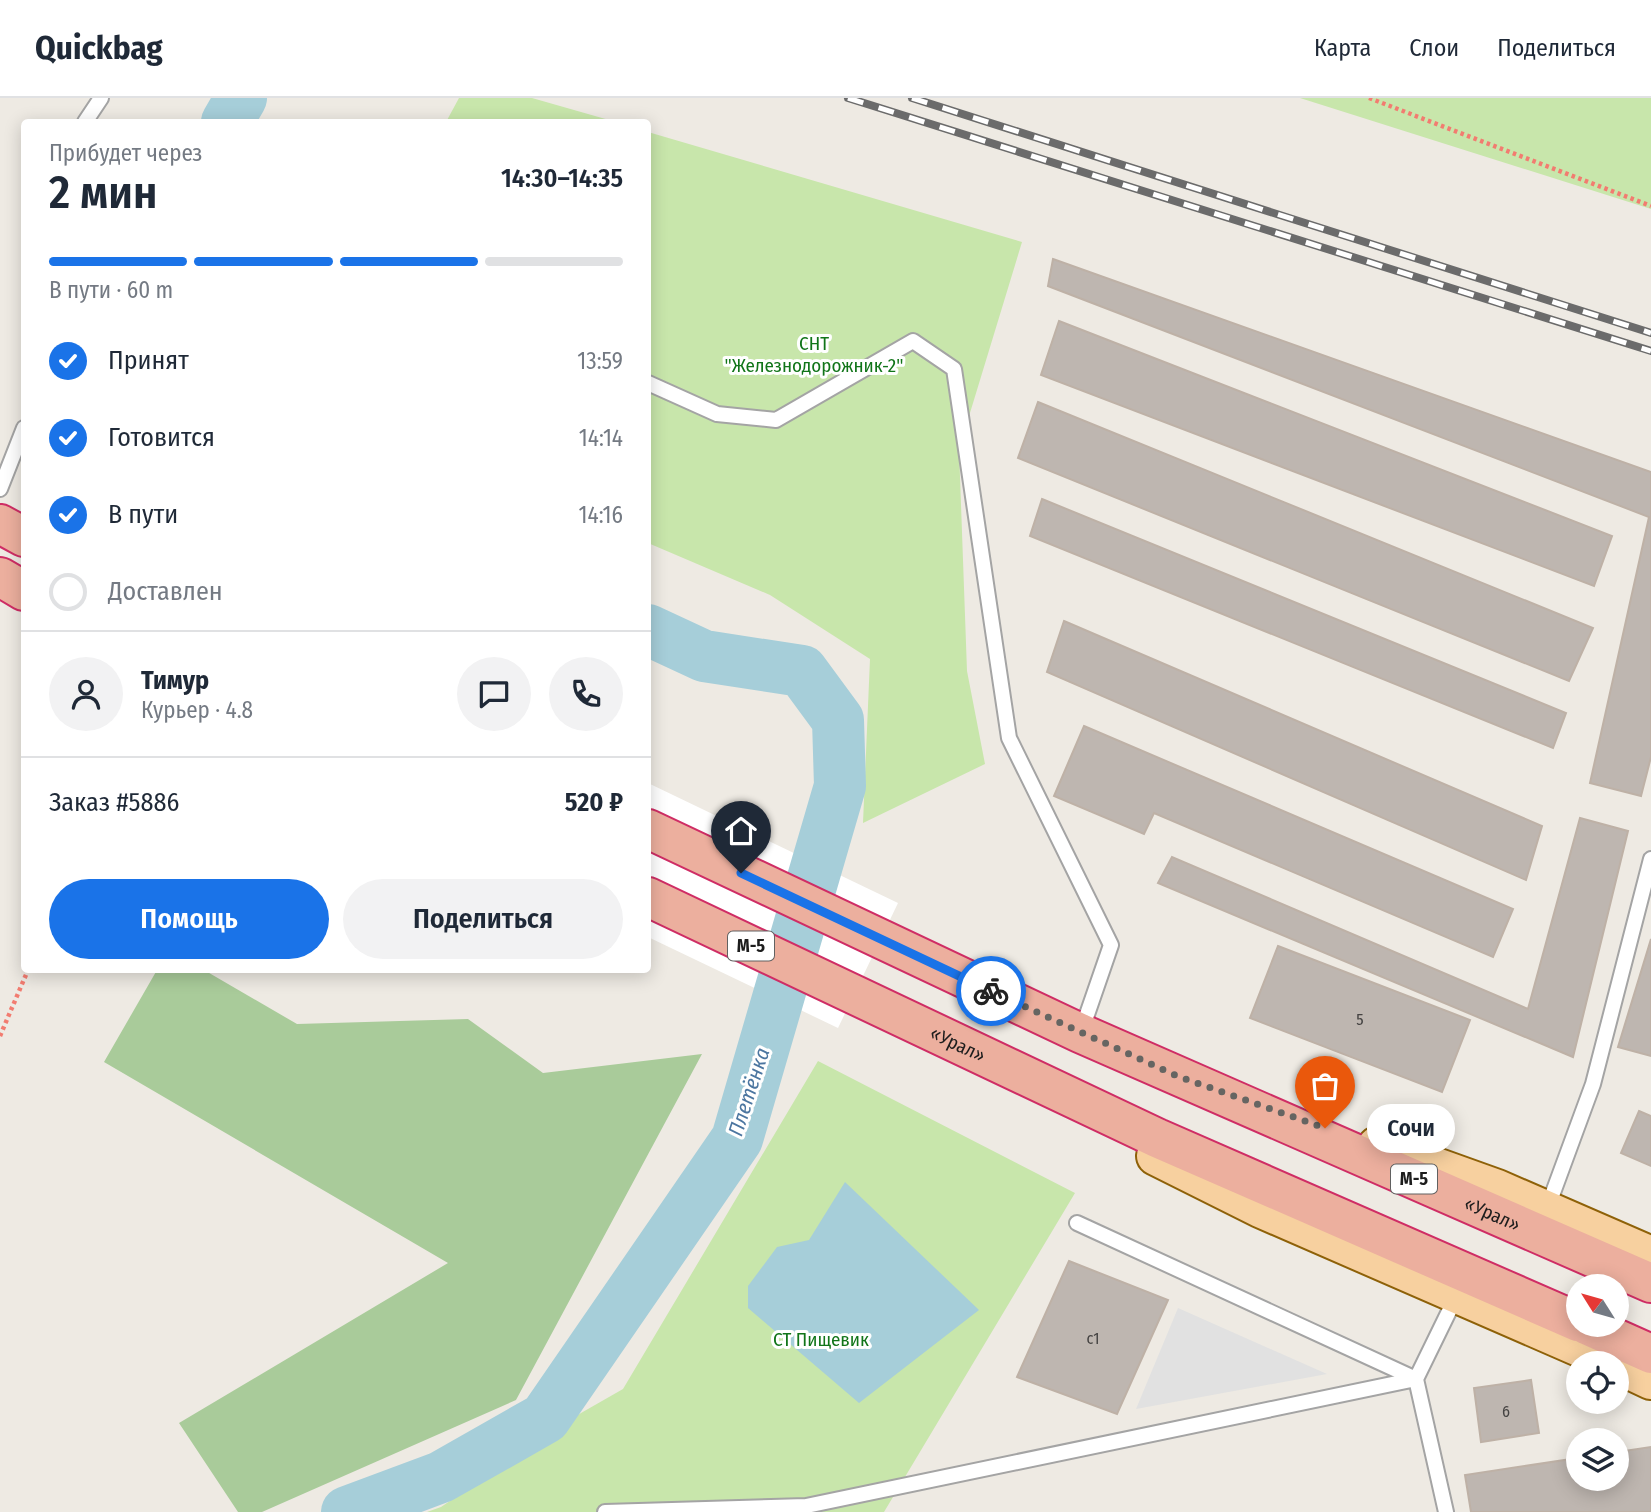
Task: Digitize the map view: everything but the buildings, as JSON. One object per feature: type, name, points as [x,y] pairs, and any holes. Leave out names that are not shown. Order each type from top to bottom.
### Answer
[{"type":"highway","points":[[0,524],[21,535]]},
{"type":"highway","points":[[0,578],[21,589]]},
{"type":"highway","name":"«Урал»","points":[[651,830],[1080,1033],[1651,1283]]},
{"type":"highway","name":"«Урал»","points":[[651,898],[997,1063],[1243,1176],[1566,1316]]},
{"type":"highway","points":[[1613,1337],[1651,1354]]},
{"type":"main road","points":[[997,1063],[1147,1151],[1260,1208],[1586,1351]]},
{"type":"main road","points":[[1177,1076],[1497,1189],[1651,1256]]},
{"type":"main road","points":[[1629,1370],[1651,1380]]},
{"type":"lane","points":[[87,119],[101,98]]},
{"type":"lane","points":[[651,384],[717,414],[776,420],[914,341],[954,369],[1009,738],[1111,945],[1080,1033]]},
{"type":"lane","points":[[0,489],[21,436]]},
{"type":"lane","points":[[1546,1210],[1593,1084],[1651,859]]},
{"type":"lane","points":[[1077,1223],[1416,1379]]},
{"type":"lane","points":[[1446,1512],[1416,1379],[1457,1294]]},
{"type":"lane","points":[[605,1512],[759,1510],[806,1506],[1416,1379]]},
{"type":"path","points":[[1369,98],[1651,206]]},
{"type":"path","points":[[0,1036],[27,973]]},
{"type":"green space","points":[[459,98],[532,98],[606,119],[448,119]]},
{"type":"green space","points":[[1300,98],[1651,98],[1651,209]]},
{"type":"green space","name":"СНТ \"Железнодорожник-2\"","points":[[651,133],[1022,242],[959,449],[967,671],[985,764],[863,823],[870,659],[770,595],[651,544]]},
{"type":"green space","points":[[155,973],[209,973],[297,1024],[468,1019],[543,1073],[702,1054],[516,1400],[262,1512],[238,1512],[179,1423],[448,1263],[104,1062]]},
{"type":"green space","name":"СТ Пищевик","points":[[818,1061],[1075,1193],[884,1512],[427,1512],[441,1507],[581,1413],[623,1389]]},
{"type":"shaded area","points":[[1178,1308],[1327,1374],[1136,1409]]},
{"type":"water","points":[[845,1182],[979,1310],[859,1403],[748,1308],[748,1286],[777,1247],[809,1240]]},
{"type":"pier","points":[[651,784],[898,903],[838,1028],[651,938]]},
{"type":"waterway","name":"Плетёнка","points":[[229,119],[241,98]]},
{"type":"waterway","name":"Плетёнка","points":[[347,1512],[441,1477],[545,1418],[737,1139],[840,786],[838,720],[802,671],[704,656],[651,631]]},
{"type":"railway","points":[[848,98],[1651,351]]},
{"type":"railway","points":[[912,98],[1651,333]]},
{"type":"way so far","points":[[991,991],[1177,1076],[1325,1128]]},
{"type":"place","name":"Сочи","points":[[1325,1128]]},
{"type":"route","points":[[741,873],[991,991]]}]
